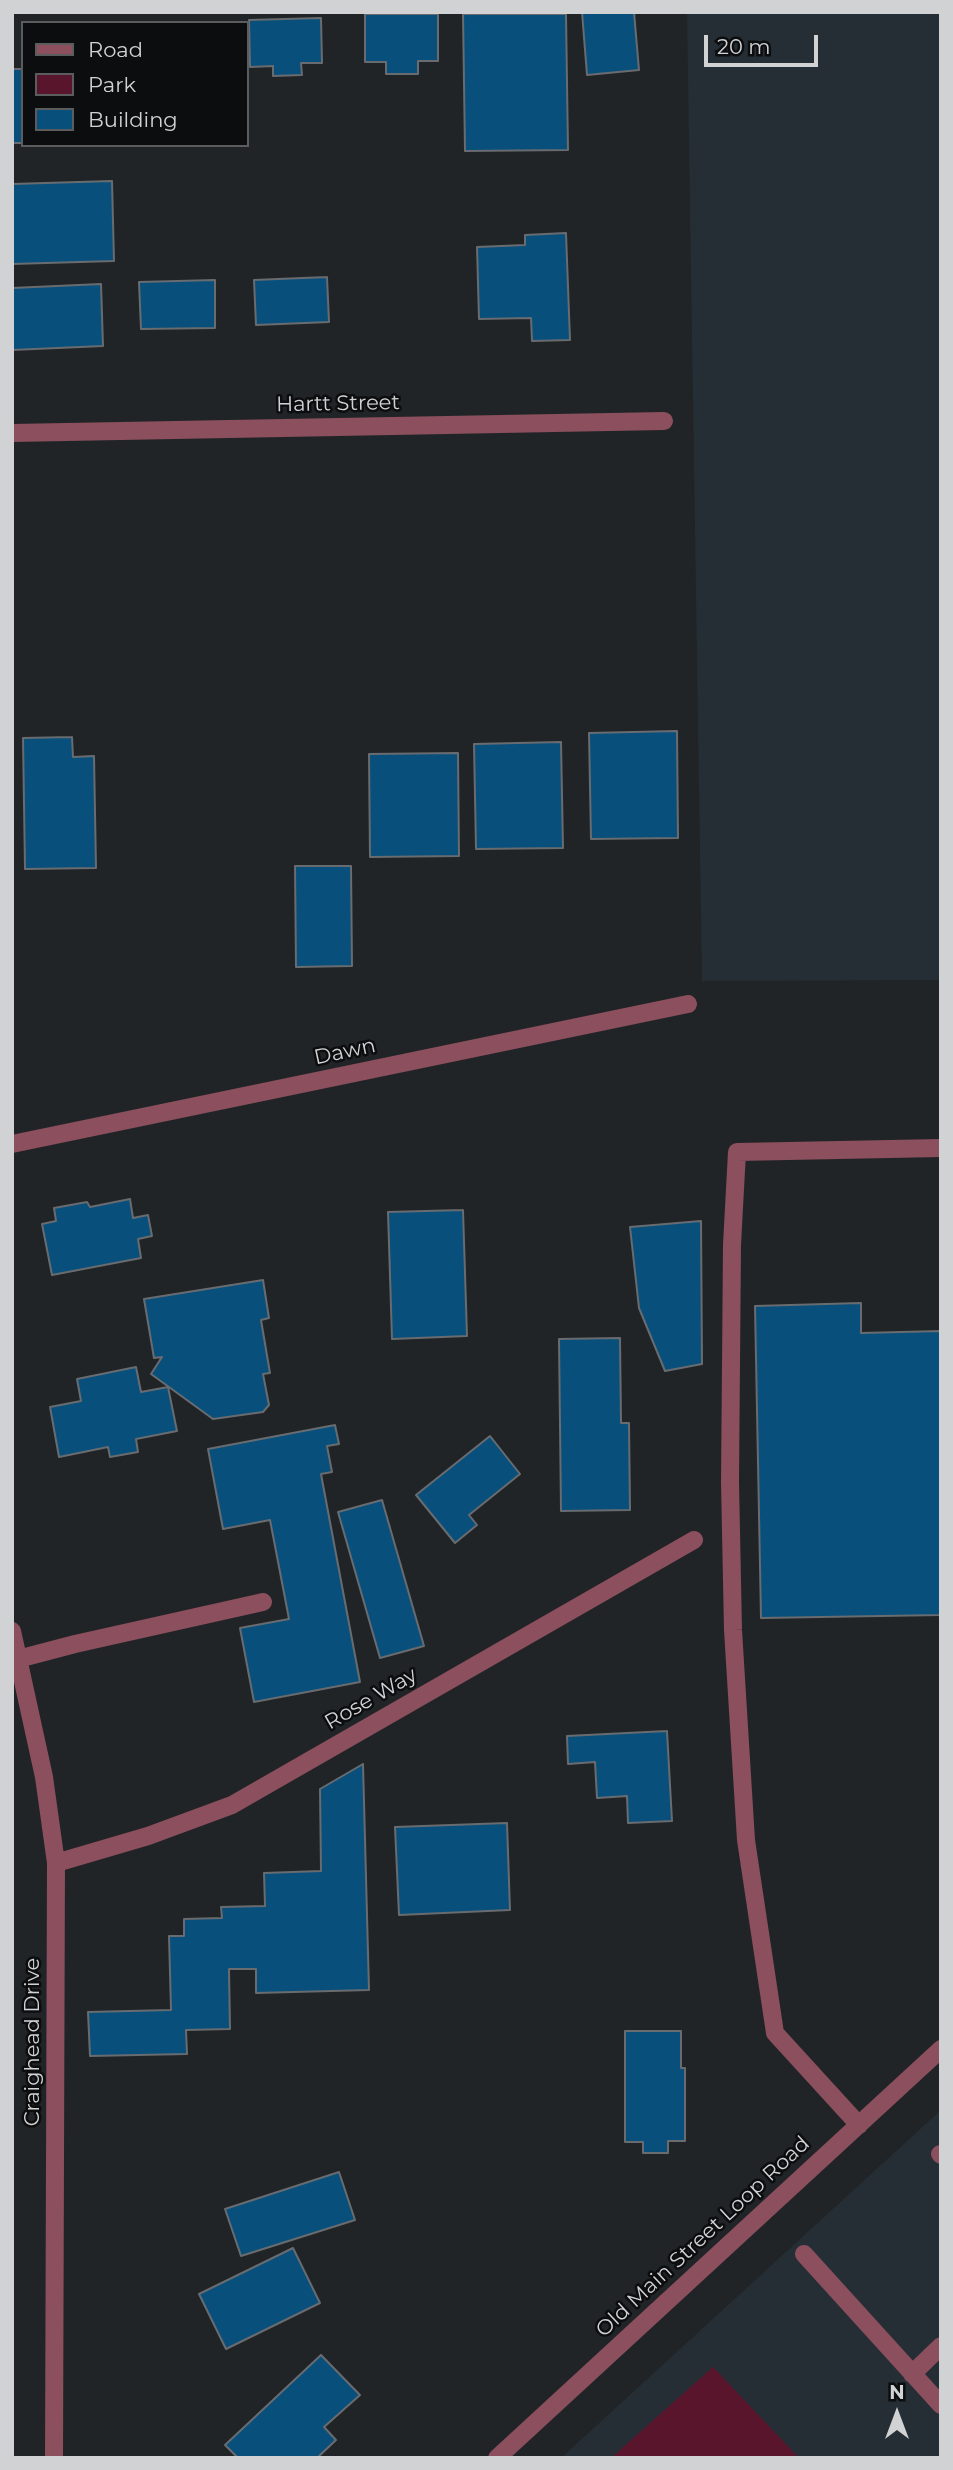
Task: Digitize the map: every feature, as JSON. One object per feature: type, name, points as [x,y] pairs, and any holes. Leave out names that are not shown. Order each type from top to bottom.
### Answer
[{"type":"street","name":"Hartt Street","points":[[12,433],[664,421]]},
{"type":"street","name":"Dawn","points":[[12,1144],[688,1004]]},
{"type":"street","points":[[859,2125],[775,2033],[746,1840],[733,1630],[730,1482],[731,1259],[737,1152],[941,1148]]},
{"type":"street","name":"Rose Way","points":[[56,1863],[148,1836],[232,1805],[695,1540]]},
{"type":"street","points":[[18,1659],[262,1602]]},
{"type":"street","name":"Craighead Drive","points":[[12,1631],[44,1777],[56,1863],[54,2458]]},
{"type":"street","name":"Old Main Street Loop Road","points":[[497,2458],[941,2049]]},
{"type":"street","points":[[804,2254],[941,2405]]},
{"type":"street","points":[[912,2374],[941,2346]]},
{"type":"shaded area","points":[[687,12],[941,12],[941,980],[702,981]]},
{"type":"shaded area","points":[[941,2110],[941,2458],[561,2458]]},
{"type":"green space","points":[[713,2367],[799,2458],[611,2458]]},
{"type":"building","points":[[582,12],[634,12],[639,70],[587,75]]},
{"type":"building","points":[[365,14],[438,14],[438,61],[418,61],[418,74],[386,74],[386,62],[365,62]]},
{"type":"building","points":[[463,14],[566,14],[568,150],[465,151]]},
{"type":"building","points":[[321,18],[322,63],[301,63],[302,75],[273,76],[273,66],[250,67],[249,20]]},
{"type":"building","points":[[12,69],[21,69],[21,143],[12,143]]},
{"type":"building","points":[[112,181],[114,261],[12,264],[12,184]]},
{"type":"building","points":[[566,233],[570,340],[532,341],[531,318],[479,319],[477,247],[525,245],[525,235]]},
{"type":"building","points":[[327,277],[329,322],[256,325],[254,280]]},
{"type":"building","points":[[215,280],[215,328],[141,329],[139,282]]},
{"type":"building","points":[[101,284],[103,346],[12,350],[12,288]]},
{"type":"building","points":[[677,731],[678,838],[591,839],[589,733]]},
{"type":"building","points":[[72,737],[73,757],[94,756],[96,868],[25,869],[23,738]]},
{"type":"building","points":[[561,742],[563,848],[476,849],[474,744]]},
{"type":"building","points":[[458,753],[459,856],[370,857],[369,754]]},
{"type":"building","points":[[295,866],[351,866],[352,966],[296,967]]},
{"type":"building","points":[[130,1199],[133,1218],[148,1215],[152,1236],[138,1239],[141,1258],[52,1275],[42,1224],[56,1221],[54,1208],[87,1202],[90,1207]]},
{"type":"building","points":[[463,1210],[467,1336],[392,1339],[388,1212]]},
{"type":"building","points":[[701,1221],[702,1364],[665,1371],[639,1308],[630,1227]]},
{"type":"building","points":[[263,1280],[269,1318],[261,1320],[270,1373],[263,1374],[269,1405],[263,1412],[213,1419],[151,1374],[162,1357],[154,1358],[144,1299]]},
{"type":"building","points":[[861,1303],[861,1333],[941,1331],[941,1615],[761,1618],[755,1306]]},
{"type":"building","points":[[620,1338],[621,1423],[629,1423],[630,1510],[561,1511],[559,1339]]},
{"type":"building","points":[[136,1367],[141,1392],[168,1387],[177,1431],[136,1439],[138,1452],[110,1457],[108,1447],[59,1457],[50,1407],[81,1401],[77,1379]]},
{"type":"building","points":[[335,1425],[339,1444],[327,1446],[332,1472],[321,1474],[360,1682],[254,1702],[240,1628],[289,1619],[270,1520],[223,1529],[208,1449]]},
{"type":"building","points":[[490,1436],[520,1474],[469,1515],[477,1525],[455,1543],[416,1495]]},
{"type":"building","points":[[382,1500],[424,1646],[380,1658],[338,1512]]},
{"type":"building","points":[[667,1731],[672,1821],[628,1823],[627,1796],[597,1798],[595,1762],[568,1764],[567,1736]]},
{"type":"building","points":[[363,1764],[369,1990],[256,1993],[256,1969],[229,1969],[230,2029],[186,2030],[187,2054],[90,2056],[88,2012],[171,2010],[169,1936],[184,1936],[184,1919],[222,1918],[221,1907],[265,1906],[264,1873],[321,1871],[320,1789]]},
{"type":"building","points":[[507,1823],[510,1910],[399,1915],[395,1827]]},
{"type":"building","points":[[625,2031],[681,2031],[681,2068],[685,2068],[685,2141],[668,2141],[668,2153],[643,2153],[643,2142],[625,2142]]},
{"type":"building","points":[[339,2172],[355,2220],[241,2256],[225,2209]]},
{"type":"building","points":[[293,2248],[320,2303],[226,2349],[199,2294]]},
{"type":"building","points":[[321,2355],[360,2395],[324,2427],[336,2440],[317,2458],[238,2458],[225,2445]]}]
